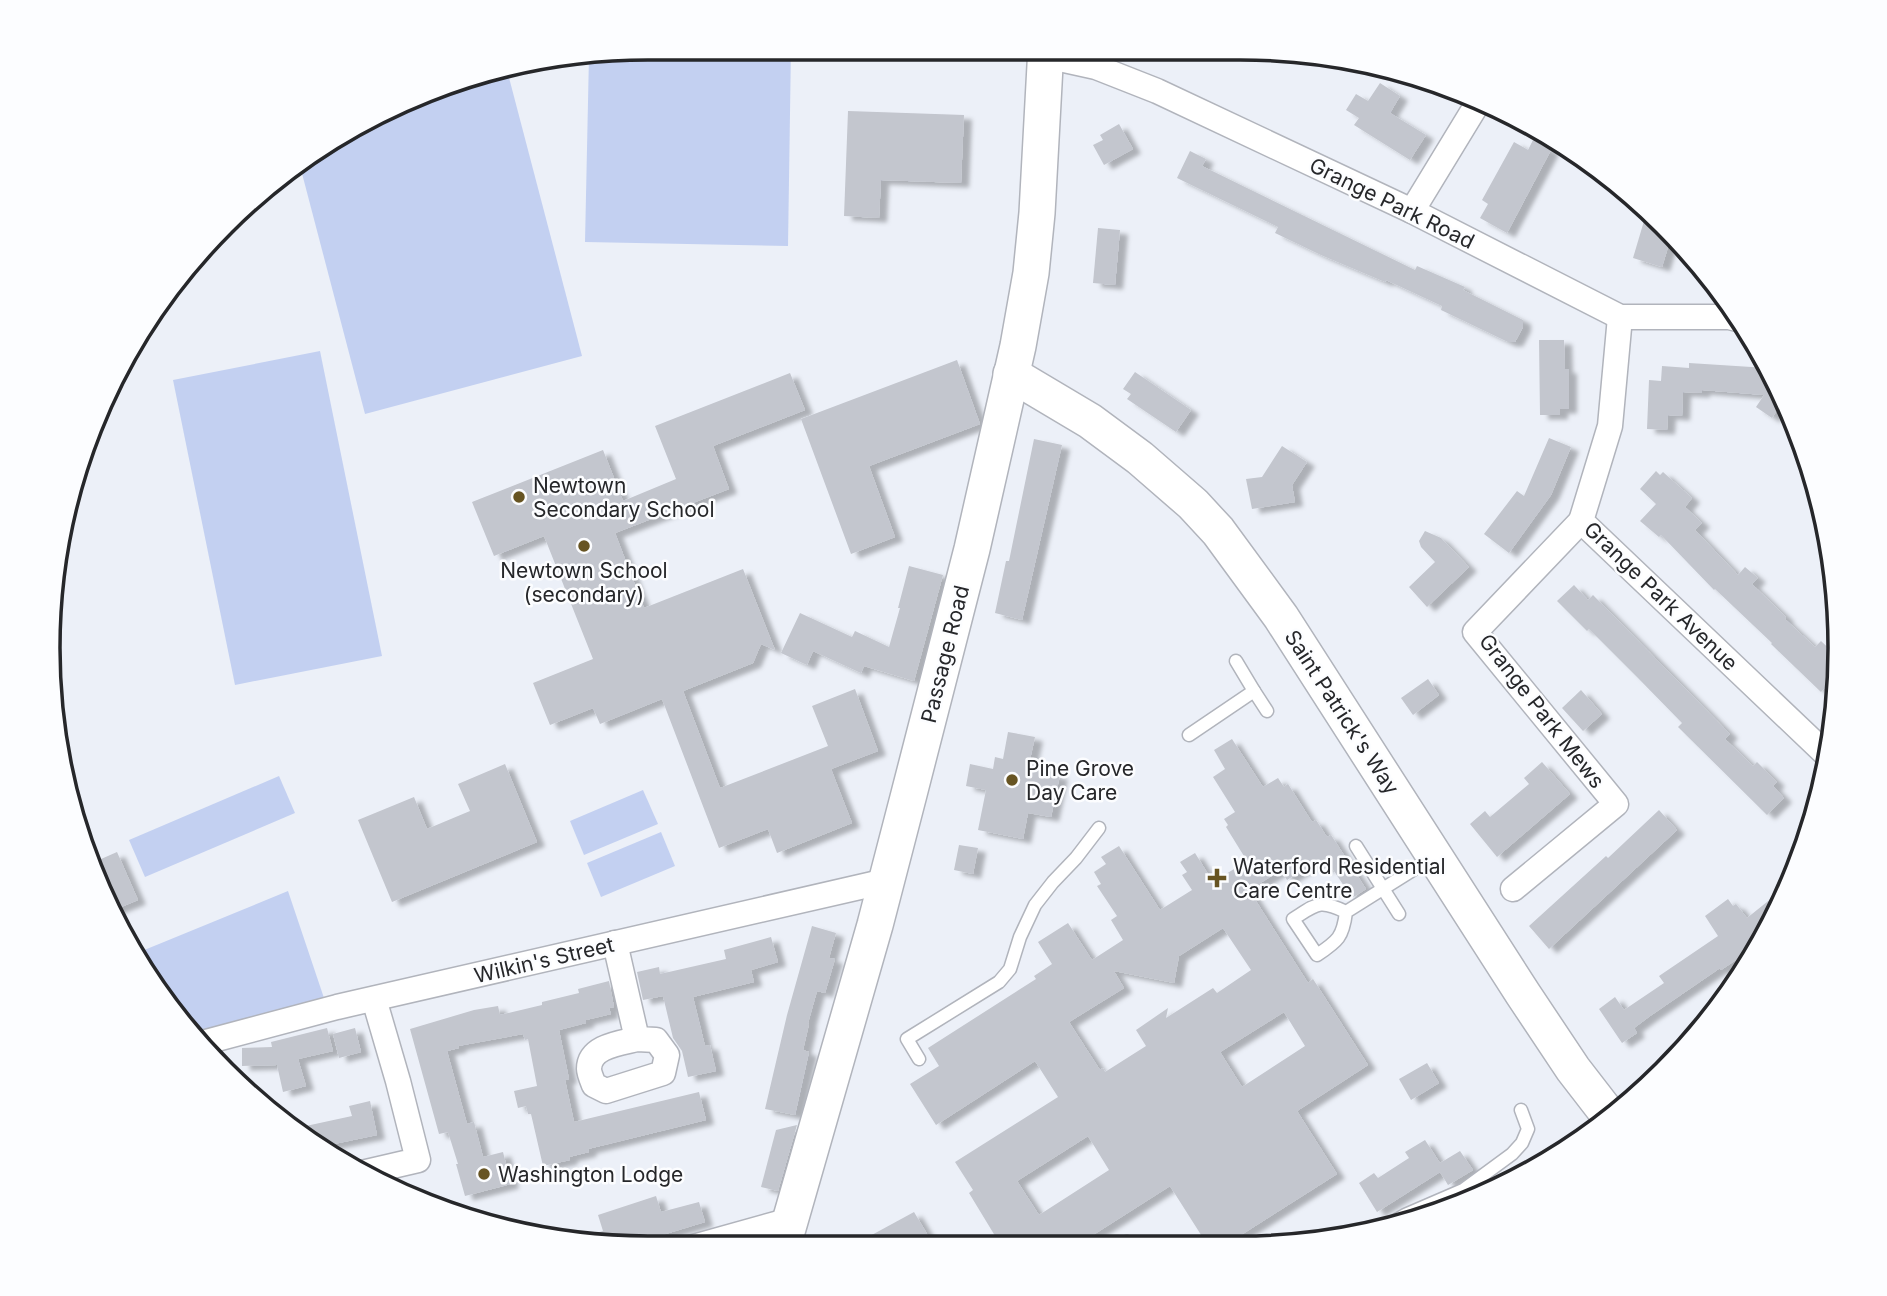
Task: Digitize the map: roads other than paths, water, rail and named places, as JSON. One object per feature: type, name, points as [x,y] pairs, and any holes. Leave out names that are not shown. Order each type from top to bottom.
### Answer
[{"type":"main road","name":"Passage Road","points":[[786,1234],[886,881],[972,549],[1023,321],[1038,201],[1046,60]]},
{"type":"main road","name":"Saint Patrick's Way","points":[[1011,374],[1072,410],[1140,457],[1204,516],[1239,558],[1274,607],[1551,1037],[1604,1109]]},
{"type":"street","name":"Grange Park Road","points":[[1073,60],[1122,76],[1412,212],[1620,317],[1725,317]]},
{"type":"street","points":[[1412,212],[1474,109]]},
{"type":"street","name":"Grange Park Avenue","points":[[1620,317],[1610,426],[1580,521],[1819,747]]},
{"type":"street","name":"Grange Park Mews","points":[[1513,889],[1616,804],[1475,632],[1580,521]]},
{"type":"street","name":"Wilkin's Street","points":[[210,1041],[337,1007],[886,881]]},
{"type":"street","points":[[615,943],[637,1039]]},
{"type":"street","points":[[374,999],[418,1160],[376,1170]]},
{"type":"lane","points":[[1236,661],[1268,711]]},
{"type":"lane","points":[[1189,735],[1254,691]]},
{"type":"lane","points":[[919,1059],[907,1039],[999,982],[1010,969],[1020,937],[1035,905],[1099,828]]},
{"type":"lane","points":[[1356,846],[1399,914]]},
{"type":"lane","points":[[1346,912],[1321,904],[1293,919],[1317,955],[1336,943],[1341,936],[1346,912],[1435,856]]},
{"type":"lane","points":[[1429,1205],[1463,1190],[1513,1154],[1528,1129],[1521,1110]]},
{"type":"place","name":"Newtown Secondary School","points":[[519,497]]},
{"type":"place","name":"Newtown School (secondary)","points":[[584,546]]},
{"type":"place","name":"Pine Grove Day Care","points":[[1012,780]]},
{"type":"place","name":"Waterford Residential Care Centre","points":[[1217,878]]},
{"type":"place","name":"Washington Lodge","points":[[484,1174]]}]
